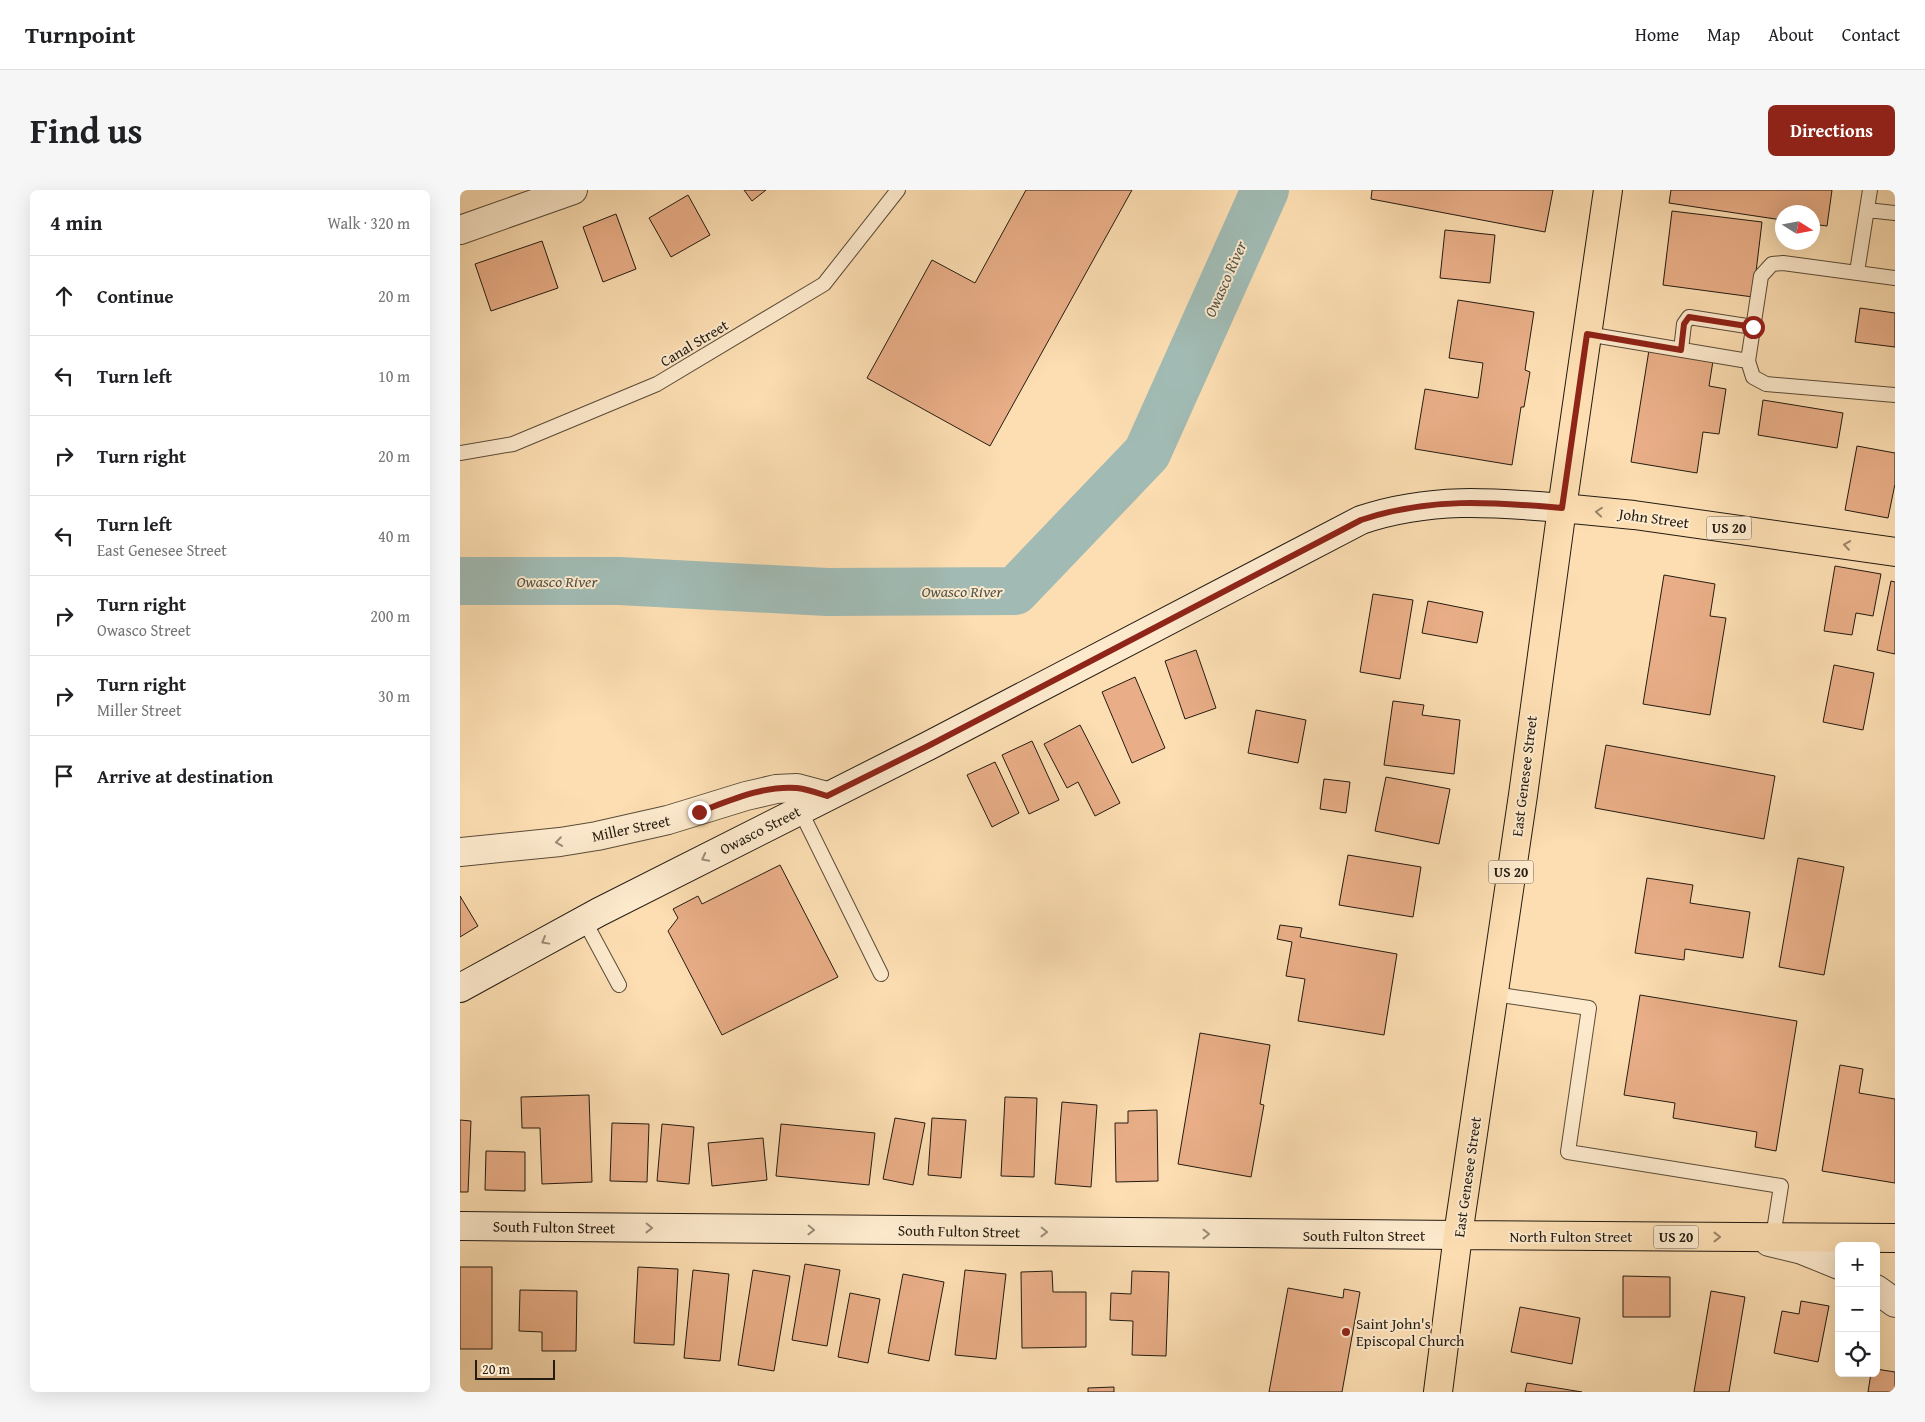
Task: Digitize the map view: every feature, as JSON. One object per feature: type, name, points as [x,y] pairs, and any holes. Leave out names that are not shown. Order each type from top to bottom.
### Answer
[{"type":"main road","points":[[460,230],[573,190]]},
{"type":"main road","name":"East Genesee Street","points":[[1438,1392],[1458,1235],[1608,190]]},
{"type":"main road","name":"Owasco Street","points":[[460,988],[584,920],[928,746],[1361,520],[1415,505],[1484,503],[1562,508]]},
{"type":"main road","name":"John Street","points":[[1562,508],[1634,515],[1895,552]]},
{"type":"main road","name":"Miller Street","points":[[460,852],[550,843],[597,836],[668,820],[746,796],[776,789],[797,788],[827,796]]},
{"type":"main road","name":"South Fulton Street","points":[[460,1226],[1458,1235]]},
{"type":"main road","name":"North Fulton Street","points":[[1458,1235],[1895,1238]]},
{"type":"main road","points":[[1762,1237],[1835,1263]]},
{"type":"main road","points":[[1880,1292],[1895,1303]]},
{"type":"lane","name":"Canal Street","points":[[460,453],[513,444],[658,384],[824,284],[898,190]]},
{"type":"lane","points":[[1858,272],[1870,190]]},
{"type":"lane","points":[[1867,210],[1895,213]]},
{"type":"lane","points":[[1895,278],[1783,263],[1772,264],[1761,276],[1748,361],[1754,377],[1766,384],[1895,395]]},
{"type":"lane","points":[[1681,350],[1684,324],[1689,317],[1753,327]]},
{"type":"lane","points":[[1587,334],[1748,361]]},
{"type":"lane","points":[[800,810],[881,974]]},
{"type":"lane","points":[[584,920],[619,986]]},
{"type":"lane","points":[[1494,994],[1589,1008],[1568,1152],[1781,1186],[1762,1237]]},
{"type":"building","points":[[744,190],[766,190],[752,201]]},
{"type":"building","points":[[1026,190],[1132,190],[990,446],[867,378],[932,260],[975,283]]},
{"type":"building","points":[[1372,190],[1553,190],[1545,232],[1371,199]]},
{"type":"building","points":[[1671,190],[1832,190],[1827,226],[1820,225],[1820,205],[1775,205],[1775,219],[1669,203]]},
{"type":"building","points":[[688,195],[710,235],[671,257],[649,218]]},
{"type":"building","points":[[1672,211],[1762,222],[1753,297],[1663,285]]},
{"type":"building","points":[[616,214],[636,269],[603,282],[583,227]]},
{"type":"building","points":[[1445,230],[1495,235],[1490,283],[1440,278]]},
{"type":"building","points":[[542,241],[558,288],[491,311],[475,264]]},
{"type":"building","points":[[1458,300],[1534,312],[1525,370],[1530,372],[1524,407],[1521,407],[1512,465],[1415,449],[1425,389],[1478,398],[1483,363],[1449,358]]},
{"type":"building","points":[[1860,308],[1895,313],[1895,347],[1855,342]]},
{"type":"building","points":[[1649,350],[1713,361],[1709,386],[1726,389],[1719,434],[1703,432],[1697,473],[1631,462]]},
{"type":"building","points":[[1763,400],[1843,413],[1837,448],[1758,435]]},
{"type":"building","points":[[1857,446],[1895,453],[1895,484],[1888,518],[1845,510]]},
{"type":"building","points":[[1835,566],[1881,574],[1873,616],[1856,613],[1852,635],[1824,631]]},
{"type":"building","points":[[1664,575],[1715,584],[1710,616],[1726,618],[1710,715],[1643,704]]},
{"type":"building","points":[[1891,581],[1895,582],[1895,654],[1877,650]]},
{"type":"building","points":[[1373,594],[1413,600],[1400,679],[1360,672]]},
{"type":"building","points":[[1428,601],[1483,612],[1477,643],[1422,633]]},
{"type":"building","points":[[1196,650],[1216,708],[1185,719],[1165,661]]},
{"type":"building","points":[[1834,665],[1874,673],[1863,730],[1823,722]]},
{"type":"building","points":[[1135,677],[1165,748],[1132,763],[1102,692]]},
{"type":"building","points":[[1393,701],[1424,705],[1422,715],[1460,720],[1454,774],[1384,765]]},
{"type":"building","points":[[1256,710],[1306,720],[1298,763],[1248,753]]},
{"type":"building","points":[[1080,725],[1120,803],[1095,816],[1078,782],[1067,788],[1044,744]]},
{"type":"building","points":[[1032,741],[1059,800],[1029,814],[1002,755]]},
{"type":"building","points":[[1606,745],[1775,776],[1764,839],[1595,808]]},
{"type":"building","points":[[995,762],[1019,813],[992,827],[967,775]]},
{"type":"building","points":[[1386,777],[1450,789],[1439,844],[1375,831]]},
{"type":"building","points":[[1324,779],[1350,782],[1346,813],[1320,809]]},
{"type":"building","points":[[1348,855],[1421,867],[1413,917],[1339,905]]},
{"type":"building","points":[[1798,858],[1844,867],[1824,975],[1779,967]]},
{"type":"building","points":[[780,865],[838,977],[722,1035],[668,931],[678,918],[673,909],[698,896],[702,904]]},
{"type":"building","points":[[1647,878],[1693,885],[1690,903],[1750,912],[1743,958],[1685,949],[1684,960],[1635,953]]},
{"type":"building","points":[[460,896],[478,926],[460,937]]},
{"type":"building","points":[[1280,925],[1302,928],[1300,937],[1397,954],[1384,1035],[1298,1021],[1305,979],[1286,976],[1292,942],[1277,939]]},
{"type":"building","points":[[1640,995],[1797,1021],[1776,1151],[1755,1147],[1757,1132],[1673,1118],[1675,1103],[1624,1095]]},
{"type":"building","points":[[1200,1033],[1270,1045],[1260,1104],[1264,1105],[1251,1177],[1178,1164]]},
{"type":"building","points":[[1840,1065],[1863,1069],[1859,1093],[1895,1099],[1895,1183],[1822,1171]]},
{"type":"building","points":[[589,1095],[592,1182],[542,1184],[540,1128],[522,1128],[521,1097]]},
{"type":"building","points":[[1005,1097],[1037,1098],[1034,1177],[1001,1176]]},
{"type":"building","points":[[1062,1102],[1097,1105],[1091,1187],[1055,1184]]},
{"type":"building","points":[[1157,1110],[1158,1181],[1116,1182],[1115,1123],[1128,1123],[1128,1111]]},
{"type":"building","points":[[895,1118],[925,1123],[913,1185],[883,1179]]},
{"type":"building","points":[[932,1118],[966,1120],[961,1178],[928,1175]]},
{"type":"building","points":[[460,1120],[471,1121],[468,1192],[460,1192]]},
{"type":"building","points":[[612,1123],[649,1124],[647,1182],[610,1181]]},
{"type":"building","points":[[662,1124],[694,1127],[689,1184],[657,1181]]},
{"type":"building","points":[[781,1124],[875,1133],[869,1185],[776,1176]]},
{"type":"building","points":[[763,1138],[767,1180],[712,1186],[708,1143]]},
{"type":"building","points":[[486,1151],[525,1152],[525,1191],[485,1190]]},
{"type":"building","points":[[805,1264],[840,1270],[827,1346],[792,1340]]},
{"type":"building","points":[[460,1267],[492,1267],[492,1349],[460,1349]]},
{"type":"building","points":[[638,1267],[678,1269],[674,1345],[634,1343]]},
{"type":"building","points":[[693,1270],[729,1274],[720,1361],[684,1358]]},
{"type":"building","points":[[753,1270],[790,1276],[774,1371],[738,1365]]},
{"type":"building","points":[[965,1270],[1006,1274],[996,1359],[955,1355]]},
{"type":"building","points":[[1052,1271],[1053,1292],[1086,1292],[1086,1347],[1022,1348],[1021,1272]]},
{"type":"building","points":[[1132,1271],[1169,1272],[1166,1356],[1132,1355],[1133,1321],[1110,1320],[1111,1293],[1131,1294]]},
{"type":"building","points":[[903,1274],[944,1282],[929,1361],[888,1353]]},
{"type":"building","points":[[1623,1276],[1670,1277],[1670,1317],[1623,1317]]},
{"type":"building","points":[[1288,1288],[1343,1298],[1344,1289],[1360,1292],[1342,1392],[1269,1392]]},
{"type":"building","points":[[520,1290],[577,1291],[576,1351],[542,1351],[542,1332],[519,1331]]},
{"type":"building","points":[[1711,1291],[1745,1297],[1729,1392],[1694,1392]]},
{"type":"building","points":[[850,1293],[880,1299],[868,1363],[838,1357]]},
{"type":"building","points":[[1801,1301],[1829,1306],[1818,1362],[1774,1353],[1782,1311],[1799,1314]]},
{"type":"building","points":[[1520,1307],[1580,1318],[1572,1364],[1511,1352]]},
{"type":"building","points":[[1880,1370],[1895,1372],[1895,1392],[1868,1392],[1870,1377],[1880,1377]]},
{"type":"building","points":[[1527,1383],[1582,1392],[1525,1392]]},
{"type":"building","points":[[1114,1387],[1114,1392],[1088,1392],[1088,1388]]},
{"type":"waterway","name":"Owasco River","points":[[460,581],[619,581],[827,592],[1015,591],[1147,453],[1265,190]]},
{"type":"place","name":"Saint John's Episcopal Church","points":[[1346,1332]]},
{"type":"route","points":[[699,812],[746,796],[776,789],[797,788],[827,796],[928,746],[1361,520],[1387,511],[1415,505],[1476,502],[1562,508],[1587,334],[1681,350],[1684,324],[1689,317],[1753,327]]}]
